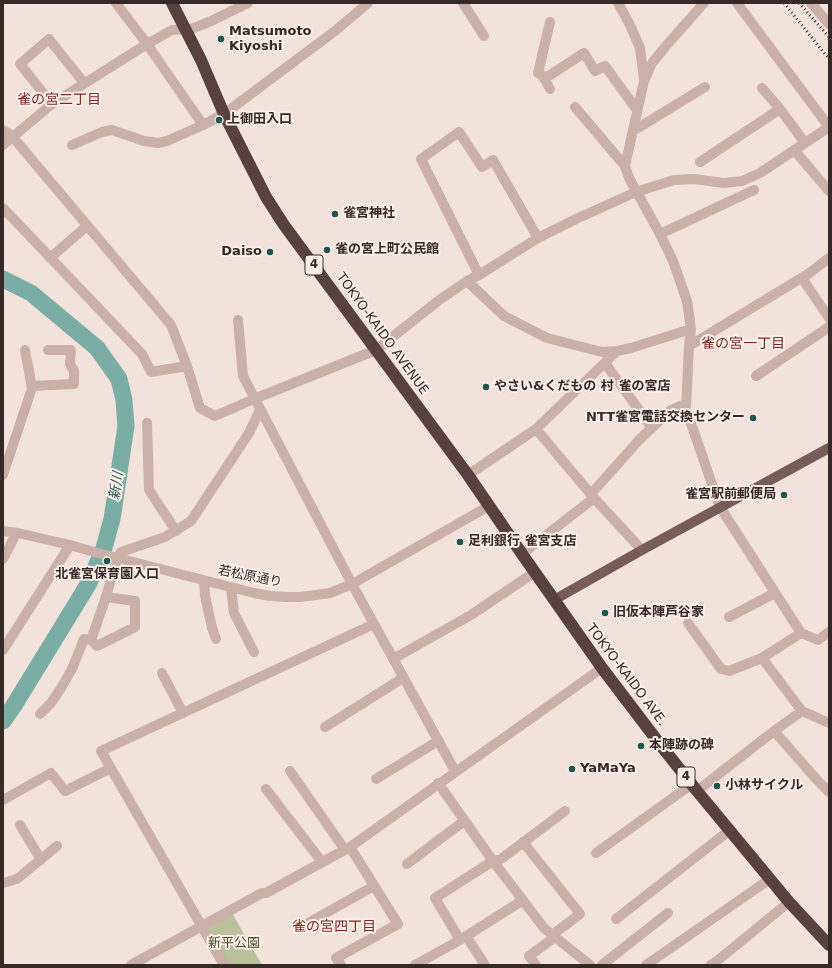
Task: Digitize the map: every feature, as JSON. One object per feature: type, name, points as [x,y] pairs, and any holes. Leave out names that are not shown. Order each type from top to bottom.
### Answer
[{"type":"highway","name":"TOKYO-KAIDO AVENUE","points":[[172,3],[201,60],[224,114],[266,198],[489,506]]},
{"type":"highway","name":"TOKYO-KAIDO AVE.","points":[[489,506],[602,668],[646,726],[789,902],[829,945]]},
{"type":"main road","points":[[554,600],[829,448]]},
{"type":"street","points":[[116,3],[147,44],[203,125]]},
{"type":"street","points":[[3,145],[52,104],[147,44],[172,30],[191,29],[248,3]]},
{"type":"street","points":[[72,145],[102,132],[112,130],[144,141],[158,143],[167,141],[203,125],[224,114],[335,31],[368,3]]},
{"type":"street","points":[[463,3],[484,36]]},
{"type":"street","points":[[625,166],[644,81],[652,63],[704,3]]},
{"type":"street","points":[[3,130],[12,136],[171,325],[187,366],[200,408],[215,416],[376,350],[466,281],[479,275],[538,238],[576,219],[636,192],[674,180],[694,179],[724,183],[742,181],[760,173],[805,143],[826,135],[829,127],[737,3]]},
{"type":"street","points":[[811,3],[829,24]]},
{"type":"street","points":[[620,4],[640,48],[644,81]]},
{"type":"street","points":[[550,22],[538,73],[542,76],[550,89]]},
{"type":"street","points":[[52,104],[20,64],[49,38],[84,83]]},
{"type":"street","points":[[544,79],[584,53],[595,71],[605,66],[637,110]]},
{"type":"street","points":[[633,131],[705,88]]},
{"type":"street","points":[[762,88],[805,143]]},
{"type":"street","points":[[575,107],[625,166],[636,192],[660,234],[673,261],[687,301],[691,329],[688,346],[686,409],[720,507],[801,633],[818,640],[829,632]]},
{"type":"street","points":[[700,162],[780,110]]},
{"type":"street","points":[[479,275],[421,159],[459,132],[482,168],[493,160],[538,238]]},
{"type":"street","points":[[794,150],[829,191]]},
{"type":"street","points":[[660,234],[754,190]]},
{"type":"street","points":[[3,208],[142,354],[152,372],[187,366]]},
{"type":"street","points":[[50,258],[87,226]]},
{"type":"street","points":[[688,346],[802,278],[829,258]]},
{"type":"street","points":[[802,278],[829,318]]},
{"type":"street","points":[[466,281],[504,316],[547,338],[602,352],[631,348],[691,329]]},
{"type":"street","points":[[238,320],[243,376],[254,399],[352,584],[455,771]]},
{"type":"street","points":[[756,376],[829,327]]},
{"type":"street","points":[[3,475],[32,388],[25,350]]},
{"type":"street","points":[[31,386],[74,384],[74,371],[70,364],[71,350],[48,350]]},
{"type":"street","points":[[468,475],[536,429],[617,351]]},
{"type":"street","points":[[605,363],[652,428]]},
{"type":"street","points":[[522,554],[593,496],[639,440],[671,410],[686,404]]},
{"type":"street","points":[[91,640],[106,597],[117,558],[121,552],[165,537],[191,521],[249,433],[260,410]]},
{"type":"street","points":[[147,423],[149,490],[176,531]]},
{"type":"street","points":[[536,429],[593,496],[642,550]]},
{"type":"street","name":"若松原通り","points":[[70,546],[231,588],[270,596],[300,597],[330,593],[352,584],[489,506]]},
{"type":"street","points":[[3,531],[70,546],[3,650]]},
{"type":"street","points":[[3,559],[16,533]]},
{"type":"street","points":[[393,659],[472,615],[535,572]]},
{"type":"street","points":[[204,581],[205,595],[212,628],[216,639]]},
{"type":"street","points":[[231,588],[234,614],[254,652]]},
{"type":"street","points":[[729,617],[775,593]]},
{"type":"street","points":[[40,714],[51,703],[61,688],[72,669],[84,639],[91,640],[97,646],[135,627],[135,601],[106,597]]},
{"type":"street","points":[[688,623],[721,669],[729,671],[762,658],[801,633]]},
{"type":"street","points":[[224,965],[101,751],[374,624]]},
{"type":"street","points":[[762,658],[802,712],[829,723]]},
{"type":"street","points":[[131,965],[347,848],[602,668]]},
{"type":"street","points":[[162,674],[183,713]]},
{"type":"street","points":[[325,727],[403,678]]},
{"type":"street","points":[[596,853],[695,788],[802,712]]},
{"type":"street","points":[[774,731],[829,792]]},
{"type":"street","points":[[376,779],[438,741]]},
{"type":"street","points":[[3,800],[51,773],[65,791],[110,768]]},
{"type":"street","points":[[290,771],[374,886],[398,924],[336,958],[340,965]]},
{"type":"street","points":[[438,783],[493,861],[544,928],[590,965]]},
{"type":"street","points":[[266,789],[322,862]]},
{"type":"street","points":[[485,965],[463,938],[435,898],[493,861],[501,859],[565,811]]},
{"type":"street","points":[[407,864],[464,821]]},
{"type":"street","points":[[20,824],[41,860]]},
{"type":"street","points":[[616,919],[730,830]]},
{"type":"street","points":[[524,842],[580,914],[529,956],[536,965]]},
{"type":"street","points":[[3,883],[17,879],[57,846]]},
{"type":"street","points":[[646,965],[770,879]]},
{"type":"street","points":[[301,927],[374,886]]},
{"type":"street","points":[[419,964],[523,900]]},
{"type":"street","points":[[711,965],[789,902]]},
{"type":"street","points":[[602,965],[668,913]]},
{"type":"green space","name":"新平公園","points":[[232,913],[262,965],[229,965],[208,928]]},
{"type":"waterway","name":"新川","points":[[3,279],[31,293],[97,348],[119,379],[124,400],[126,426],[112,519],[104,548],[89,583],[3,721]]},
{"type":"railway","points":[[784,3],[829,59]]},
{"type":"railway","points":[[799,3],[829,37]]},
{"type":"place","name":"Matsumoto Kiyoshi","points":[[221,39]]},
{"type":"place","name":"上御田入口","points":[[219,120]]},
{"type":"place","name":"雀宮神社","points":[[335,214]]},
{"type":"place","name":"雀の宮上町公民館","points":[[327,250]]},
{"type":"place","name":"Daiso","points":[[270,252]]},
{"type":"place","name":"やさい&くだもの 村 雀の宮店","points":[[486,387]]},
{"type":"place","name":"NTT雀宮電話交換センター","points":[[753,418]]},
{"type":"place","name":"雀宮駅前郵便局","points":[[784,495]]},
{"type":"place","name":"足利銀行 雀宮支店","points":[[460,542]]},
{"type":"place","name":"北雀宮保育園入口","points":[[107,561]]},
{"type":"place","name":"旧仮本陣芦谷家","points":[[605,613]]},
{"type":"place","name":"本陣跡の碑","points":[[641,746]]},
{"type":"place","name":"YaMaYa","points":[[572,769]]},
{"type":"place","name":"小林サイクル","points":[[717,786]]},
{"type":"district","name":"雀の宮二丁目","points":[[59,100]]},
{"type":"district","name":"雀の宮一丁目","points":[[743,344]]},
{"type":"district","name":"雀の宮四丁目","points":[[334,927]]}]
